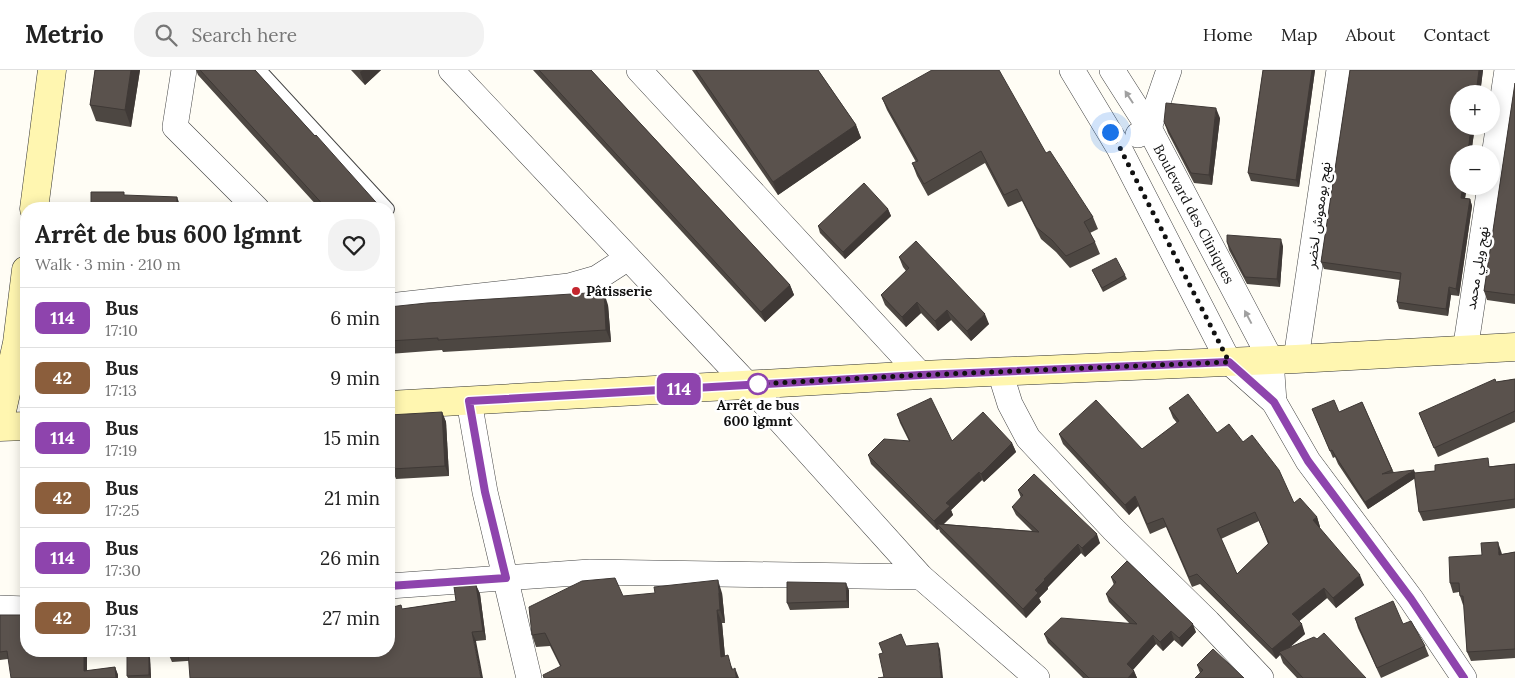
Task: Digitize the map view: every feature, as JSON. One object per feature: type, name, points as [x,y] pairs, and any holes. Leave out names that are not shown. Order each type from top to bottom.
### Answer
[{"type":"street","points":[[35,202],[52,70]]},
{"type":"street","points":[[184,70],[175,127],[250,202]]},
{"type":"street","points":[[451,70],[748,385],[921,577],[1037,678]]},
{"type":"street","points":[[639,70],[921,375]]},
{"type":"street","points":[[1072,70],[1120,148],[1229,362],[1274,402],[1308,461],[1411,599],[1464,678]]},
{"type":"street","name":"Boulevard des Cliniques","points":[[1112,70],[1149,128],[1284,360]]},
{"type":"street","points":[[1120,148],[1149,128],[1169,70]]},
{"type":"street","name":"نهج بومعوش لخضر","points":[[1284,360],[1339,70]]},
{"type":"street","points":[[1496,145],[1507,70]]},
{"type":"street","name":"نهج ويلي محمد","points":[[1465,351],[1489,195]]},
{"type":"street","points":[[395,305],[569,286],[597,278],[628,258]]},
{"type":"street","points":[[0,420],[17,343],[20,319]]},
{"type":"street","points":[[395,405],[921,375],[1284,360],[1515,347]]},
{"type":"street","points":[[1274,402],[1284,360]]},
{"type":"street","points":[[1000,372],[1010,404],[1028,438],[1113,529],[1208,622],[1261,678]]},
{"type":"street","points":[[469,401],[485,492],[529,678]]},
{"type":"street","points":[[0,427],[20,426]]},
{"type":"street","points":[[395,586],[590,572],[921,577]]},
{"type":"street","points":[[0,608],[20,608]]},
{"type":"lane","points":[[260,70],[382,202]]},
{"type":"building","points":[[95,70],[131,70],[125,110],[90,105]]},
{"type":"building","points":[[200,70],[255,70],[376,202],[321,202]]},
{"type":"building","points":[[539,70],[591,70],[790,285],[761,312]]},
{"type":"building","points":[[696,70],[818,70],[856,125],[773,182]]},
{"type":"building","points":[[932,70],[999,70],[1046,153],[1050,151],[1093,217],[1084,222],[1095,242],[1066,256],[1052,240],[1036,227],[1017,189],[1004,195],[981,151],[924,184],[912,163],[918,161],[882,98]]},
{"type":"building","points":[[1263,70],[1312,70],[1296,180],[1248,173]]},
{"type":"building","points":[[1350,70],[1479,70],[1477,85],[1450,85],[1450,135],[1470,135],[1469,145],[1450,145],[1450,195],[1462,195],[1461,198],[1470,199],[1456,289],[1449,287],[1446,309],[1397,302],[1401,273],[1321,262]]},
{"type":"building","points":[[1515,83],[1515,295],[1484,291],[1498,195],[1500,195],[1500,184]]},
{"type":"building","points":[[1166,103],[1216,108],[1209,175],[1191,173],[1164,122]]},
{"type":"building","points":[[864,183],[888,209],[843,252],[818,226]]},
{"type":"building","points":[[91,192],[124,192],[124,195],[177,197],[177,202],[91,202]]},
{"type":"building","points":[[1227,235],[1281,239],[1277,279],[1245,277],[1227,242]]},
{"type":"building","points":[[916,241],[985,314],[967,331],[947,310],[935,321],[917,302],[902,317],[881,295],[909,268],[899,257]]},
{"type":"building","points":[[1116,258],[1125,275],[1102,288],[1092,270]]},
{"type":"building","points":[[604,292],[606,330],[438,340],[438,338],[395,341],[395,306]]},
{"type":"building","points":[[1495,379],[1496,382],[1515,379],[1515,411],[1434,448],[1419,413]]},
{"type":"building","points":[[1188,394],[1217,433],[1229,424],[1243,442],[1252,435],[1279,470],[1294,503],[1300,498],[1317,517],[1313,520],[1360,575],[1333,598],[1324,588],[1292,614],[1302,624],[1272,649],[1197,574],[1189,577],[1163,518],[1147,524],[1135,496],[1125,505],[1059,434],[1096,400],[1142,449],[1179,421],[1169,408]],"holes":[[[1255,512],[1269,543],[1237,574],[1217,529]]]},
{"type":"building","points":[[931,398],[952,441],[983,412],[1012,443],[981,474],[979,472],[946,503],[950,506],[934,521],[868,455],[884,439],[910,441],[897,414]]},
{"type":"building","points":[[1334,400],[1339,412],[1362,402],[1392,470],[1382,474],[1414,470],[1365,502],[1332,450],[1330,451],[1312,409]]},
{"type":"building","points":[[442,412],[445,466],[395,469],[395,415]]},
{"type":"building","points":[[1488,458],[1489,467],[1515,464],[1515,499],[1419,512],[1414,473],[1435,471],[1435,465]]},
{"type":"building","points":[[1034,474],[1097,534],[1082,548],[1078,544],[1044,579],[1035,590],[1038,593],[1023,609],[937,524],[1039,532],[1012,507],[1023,495],[1018,490]]},
{"type":"building","points":[[1498,542],[1499,555],[1515,552],[1515,649],[1467,652],[1463,596],[1460,596],[1459,583],[1450,583],[1449,557],[1482,555],[1481,543]]},
{"type":"building","points":[[1127,561],[1193,624],[1179,638],[1171,631],[1160,642],[1153,635],[1127,664],[1134,671],[1128,678],[1089,678],[1044,634],[1061,618],[1137,624],[1106,594],[1116,582],[1111,577]]},
{"type":"building","points":[[615,578],[623,596],[655,593],[654,587],[718,580],[720,610],[717,610],[721,657],[728,655],[732,670],[735,668],[736,678],[544,678],[543,675],[561,666],[545,633],[532,635],[529,607],[582,581]]},
{"type":"building","points":[[787,582],[846,583],[847,601],[787,603]]},
{"type":"building","points":[[476,585],[483,631],[472,632],[481,678],[190,678],[188,657],[395,657],[395,606],[401,605],[402,609],[456,601],[454,587]]},
{"type":"building","points":[[1393,601],[1403,624],[1411,621],[1425,646],[1377,668],[1355,618]]},
{"type":"building","points":[[0,615],[20,615],[20,657],[84,657],[84,671],[115,667],[116,678],[11,678],[7,651],[0,652]]},
{"type":"building","points":[[1324,633],[1366,678],[1303,678],[1279,652],[1314,637],[1317,639]]},
{"type":"building","points":[[901,634],[906,646],[938,643],[941,678],[878,678],[884,677],[879,654],[883,653],[879,643]]},
{"type":"building","points":[[1213,649],[1244,678],[1195,678],[1203,670],[1197,665]]},
{"type":"building","points":[[127,657],[149,657],[149,675],[127,676]]},
{"type":"bus line","name":"114","points":[[395,586],[506,578],[485,492],[469,401],[921,375],[1229,362],[1274,402],[1308,461],[1411,599],[1464,678]]},
{"type":"place","name":"Pâtisserie","points":[[576,291]]},
{"type":"place","name":"Arrêt de bus 600 lgmnt","points":[[758,384]]},
{"type":"route","points":[[758,384],[1229,362],[1120,148],[1110,132]]}]
